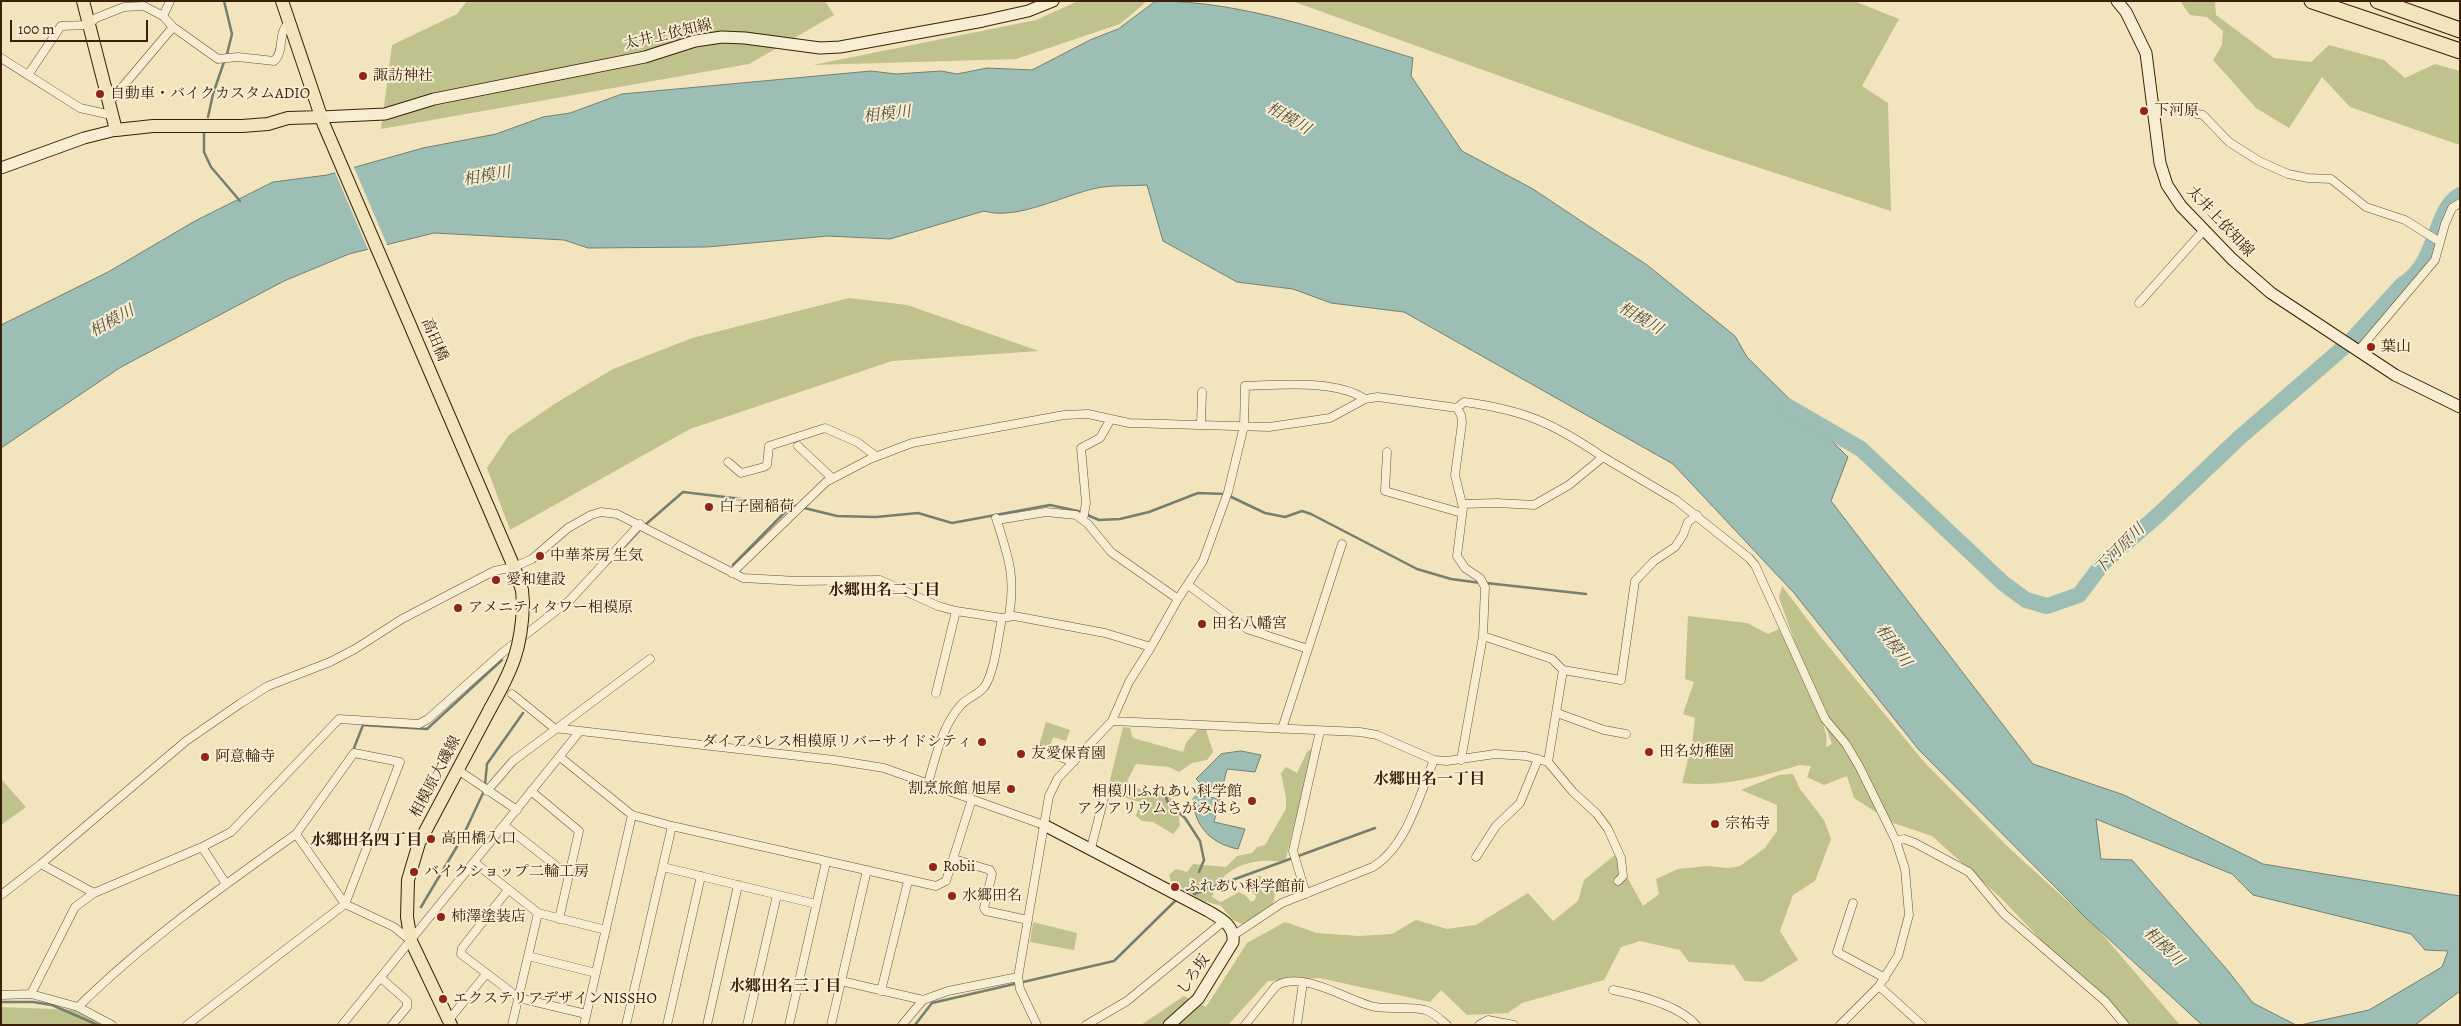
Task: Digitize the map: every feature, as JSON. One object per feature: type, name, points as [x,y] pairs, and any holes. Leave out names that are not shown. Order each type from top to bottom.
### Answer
[{"type":"highway","points":[[2312,1],[2460,51]]},
{"type":"highway","points":[[2378,1],[2460,30]]},
{"type":"main road","name":"高田橋","points":[[282,1],[323,121],[511,562],[522,590],[523,603]]},
{"type":"main road","name":"太井上依知線","points":[[323,121],[385,114],[434,100],[513,82],[645,57],[695,41],[745,38],[820,48],[840,47],[983,21],[1028,11],[1053,1]]},
{"type":"main road","name":"太井上依知線","points":[[2116,1],[2126,12],[2146,54],[2160,163],[2167,186],[2181,206],[2203,231],[2252,278],[2357,350]]},
{"type":"main road","points":[[86,2],[88,25],[109,110],[116,130]]},
{"type":"main road","points":[[1,168],[84,138],[116,130],[153,126],[242,126],[268,124],[288,118],[323,121]]},
{"type":"main road","points":[[2357,350],[2415,386],[2460,407]]},
{"type":"main road","name":"相模原大磯線","points":[[448,1023],[411,941],[406,904],[410,869],[419,843],[517,655],[521,642],[523,603]]},
{"type":"main road","points":[[1044,825],[1091,848],[1224,921],[1234,935]]},
{"type":"main road","name":"しろ坂","points":[[1169,1025],[1198,999],[1220,966],[1233,942],[1234,935]]},
{"type":"street","points":[[163,16],[170,1]]},
{"type":"street","points":[[28,75],[61,26],[88,25],[96,18],[136,5],[144,6],[163,16],[173,27],[218,59],[248,58],[274,61],[278,56],[285,26],[289,23]]},
{"type":"street","points":[[1,58],[80,108],[109,110],[144,59],[173,27]]},
{"type":"street","points":[[2154,106],[2203,115],[2230,142],[2259,161],[2288,174],[2308,178],[2331,179],[2366,207],[2405,220],[2424,230],[2439,242]]},
{"type":"street","points":[[2357,350],[2435,260],[2439,242],[2452,208],[2460,203]]},
{"type":"street","points":[[2139,303],[2203,231]]},
{"type":"street","points":[[1037,1025],[1020,989],[1018,978],[1049,796],[1058,778],[1112,721],[1129,682],[1178,599],[1203,561],[1225,502],[1244,426],[1245,386],[1313,385],[1353,392],[1365,398]]},
{"type":"street","points":[[1201,424],[1202,392]]},
{"type":"street","points":[[732,573],[797,509],[832,478],[876,456],[912,444],[1064,415],[1088,414],[1129,423],[1270,426],[1330,418],[1365,398],[1378,397],[1457,408],[1462,415],[1456,475],[1462,504],[1456,549],[1457,556],[1465,568],[1480,578],[1485,587],[1483,636],[1461,760]]},
{"type":"street","points":[[1457,408],[1464,402],[1519,412],[1559,429],[1603,457],[1668,494],[1698,515],[1755,565],[1825,719],[1846,744],[1859,766],[1896,841],[1905,869],[1908,915],[1898,956],[1880,986],[1840,1025]]},
{"type":"street","points":[[1083,519],[1086,508],[1081,448],[1100,438],[1111,419]]},
{"type":"street","points":[[728,462],[741,473],[764,467],[767,465],[769,446],[826,428],[858,442],[876,456]]},
{"type":"street","points":[[798,446],[832,478]]},
{"type":"street","points":[[1387,452],[1385,491],[1462,513]]},
{"type":"street","points":[[1462,504],[1534,505],[1569,485],[1603,457]]},
{"type":"street","points":[[1,895],[41,864],[186,741],[268,686],[330,662],[355,649],[402,619],[511,562],[532,559],[568,528],[592,515],[610,512],[640,524],[743,578],[757,580],[880,580],[938,606],[956,611],[1105,633],[1151,646]]},
{"type":"street","points":[[928,783],[940,744],[953,715],[962,703],[985,686],[990,675],[1006,617],[1013,580],[1010,562],[996,519],[1046,512],[1076,515],[1083,519],[1111,552],[1178,599]]},
{"type":"street","points":[[1483,636],[1552,660],[1564,670],[1621,680],[1635,581],[1654,561],[1675,547],[1681,539],[1688,522],[1698,515]]},
{"type":"street","points":[[31,994],[75,907],[94,893],[202,847],[230,832],[339,719],[419,724],[428,719],[502,653],[570,600],[640,524]]},
{"type":"street","points":[[1282,729],[1342,544]]},
{"type":"street","points":[[1188,585],[1247,629],[1308,649]]},
{"type":"street","points":[[936,693],[956,611]]},
{"type":"street","points":[[487,791],[512,761],[554,728],[650,659]]},
{"type":"street","points":[[1548,762],[1564,670]]},
{"type":"street","points":[[512,694],[554,728],[834,760],[884,768],[1044,825]]},
{"type":"street","points":[[1557,713],[1604,730],[1626,734]]},
{"type":"street","points":[[1112,721],[1360,732],[1377,735],[1434,760],[1461,760],[1495,754],[1548,762],[1574,792],[1597,814],[1608,829],[1621,858],[1622,876],[1618,881]]},
{"type":"street","points":[[342,1025],[560,758],[580,730]]},
{"type":"street","points":[[1306,894],[1293,851],[1320,731]]},
{"type":"street","points":[[1037,749],[1074,762]]},
{"type":"street","points":[[78,1007],[117,969],[226,884],[296,834],[354,753],[400,762],[345,904],[187,1025]]},
{"type":"street","points":[[560,758],[632,815],[826,862],[908,880],[941,885],[946,881],[954,859],[972,799]]},
{"type":"street","points":[[1476,857],[1496,826],[1520,804],[1538,759]]},
{"type":"street","points":[[1234,935],[1282,903],[1373,867],[1391,854],[1400,841],[1434,760]]},
{"type":"street","points":[[458,770],[517,810]]},
{"type":"street","points":[[531,792],[579,831],[559,919]]},
{"type":"street","points":[[1091,848],[1104,798]]},
{"type":"street","points":[[584,1025],[632,815]]},
{"type":"street","points":[[504,825],[569,876]]},
{"type":"street","points":[[626,1025],[672,826]]},
{"type":"street","points":[[296,834],[345,904],[394,927],[411,941]]},
{"type":"street","points":[[1896,841],[1904,839],[1915,842],[1969,872],[2004,914],[2104,1001],[2125,1025]]},
{"type":"street","points":[[202,847],[226,884]]},
{"type":"street","points":[[954,859],[990,870],[992,874],[984,908],[986,911],[1028,920]]},
{"type":"street","points":[[474,862],[538,913],[606,930]]},
{"type":"street","points":[[788,1025],[826,862]]},
{"type":"street","points":[[41,864],[94,893]]},
{"type":"street","points":[[663,867],[816,904]]},
{"type":"street","points":[[831,1025],[867,870]]},
{"type":"street","points":[[666,1025],[701,876]]},
{"type":"street","points":[[881,991],[908,880]]},
{"type":"street","points":[[707,1025],[738,885]]},
{"type":"street","points":[[508,890],[460,950],[462,954],[519,998],[586,1014]]},
{"type":"street","points":[[747,1025],[777,895]]},
{"type":"street","points":[[1853,902],[1837,952],[1885,978]]},
{"type":"street","points":[[512,1025],[538,913]]},
{"type":"street","points":[[1086,1025],[1127,1001],[1224,921]]},
{"type":"street","points":[[528,956],[596,973]]},
{"type":"street","points":[[448,1023],[486,974]]},
{"type":"street","points":[[380,978],[407,1001],[407,1007],[392,1025]]},
{"type":"street","points":[[902,1025],[923,1000],[948,991],[1018,978]]},
{"type":"street","points":[[841,981],[923,1000]]},
{"type":"street","points":[[1245,1025],[1276,986],[1288,981],[1303,982],[1372,1007],[1425,1010],[1447,1025]]},
{"type":"street","points":[[1297,1025],[1303,982]]},
{"type":"street","points":[[1880,986],[1922,1025]]},
{"type":"street","points":[[1613,990],[1634,994],[1672,1009],[1688,1017],[1696,1025]]},
{"type":"street","points":[[1,995],[31,994],[78,1007],[112,1025]]},
{"type":"street","points":[[1479,1025],[1488,1020],[1514,1025]]},
{"type":"green space","points":[[467,1],[825,1],[834,15],[749,64],[381,129],[392,45],[457,14]]},
{"type":"green space","points":[[1078,1],[1147,1],[1120,24],[1016,59],[813,65],[1036,20]]},
{"type":"green space","points":[[1292,1],[1854,1],[1899,19],[1862,86],[1888,103],[1891,211],[1699,148]]},
{"type":"green space","points":[[2180,1],[2218,1],[2215,3],[2216,15],[2274,58],[2311,62],[2329,45],[2384,60],[2405,78],[2435,64],[2460,71],[2460,145],[2350,107],[2322,77],[2289,128],[2256,108],[2213,60],[2222,45],[2223,31],[2207,17],[2190,15]]},
{"type":"green space","points":[[849,298],[907,305],[1039,351],[892,361],[690,429],[510,530],[487,468],[509,435],[556,403],[613,369],[692,338]]},
{"type":"green space","points":[[1782,586],[1820,636],[1925,763],[2008,847],[2097,928],[2180,1025],[2125,1025],[2106,1008],[2001,898],[1932,836],[1893,823],[1854,798],[1847,776],[1824,785],[1807,777],[1811,766],[1800,765],[1742,780],[1714,784],[1682,783],[1692,744],[1695,718],[1683,714],[1694,682],[1685,679],[1688,616],[1747,623],[1768,634],[1779,629],[1801,670],[1817,706],[1823,723],[1826,747],[1832,744],[1779,598]]},
{"type":"green space","points":[[1046,722],[1070,730],[1066,741],[1053,737],[1049,749],[1039,745]]},
{"type":"green space","points":[[1123,727],[1130,728],[1133,738],[1183,752],[1186,743],[1197,730],[1206,730],[1213,752],[1207,760],[1192,763],[1179,772],[1169,767],[1136,764],[1127,781],[1135,787],[1167,795],[1173,801],[1178,810],[1180,826],[1173,834],[1153,822],[1142,821],[1136,816],[1140,802],[1111,794],[1109,784]]},
{"type":"green space","points":[[1311,749],[1312,755],[1285,862],[1251,862],[1241,866],[1223,877],[1212,897],[1221,902],[1239,892],[1245,895],[1251,902],[1255,900],[1256,896],[1248,887],[1253,878],[1259,876],[1267,878],[1275,894],[1272,908],[1244,925],[1233,920],[1221,906],[1201,900],[1171,881],[1169,875],[1176,869],[1187,872],[1193,864],[1226,867],[1237,856],[1252,853],[1257,847],[1265,845],[1286,809],[1286,798],[1281,773],[1286,767],[1297,773],[1307,752]]},
{"type":"green space","points":[[1793,774],[1800,789],[1824,820],[1831,839],[1815,881],[1793,895],[1780,931],[1798,960],[1762,982],[1745,981],[1734,965],[1689,962],[1680,950],[1640,941],[1621,947],[1604,980],[1522,1003],[1508,1013],[1467,1015],[1441,990],[1430,1002],[1319,978],[1268,981],[1228,1025],[1141,1025],[1184,996],[1206,1007],[1247,943],[1285,922],[1317,933],[1358,936],[1392,934],[1416,920],[1447,929],[1476,925],[1528,893],[1553,921],[1578,901],[1584,880],[1615,855],[1643,906],[1659,894],[1656,879],[1678,869],[1707,866],[1728,868],[1740,866],[1765,848],[1777,831],[1777,805],[1741,790],[1779,775]]},
{"type":"green space","points":[[1,779],[26,807],[1,825]]},
{"type":"green space","points":[[1033,922],[1077,933],[1074,950],[1030,942]]},
{"type":"green space","points":[[1,1007],[77,1010],[105,1025],[1,1025]]},
{"type":"water","name":"相模川","points":[[1156,1],[1189,2],[1254,12],[1413,58],[1411,76],[1462,151],[1533,189],[1647,265],[1735,336],[1747,357],[1848,457],[1831,501],[2033,764],[2124,795],[2263,864],[2460,896],[2460,991],[2415,1025],[2300,1025],[2369,1010],[2442,967],[2448,951],[2425,950],[2411,934],[2253,895],[2232,874],[2096,819],[2101,859],[2132,860],[2229,972],[2253,1003],[2296,1025],[2202,1025],[2085,917],[1919,750],[1794,593],[1673,464],[1404,312],[1331,303],[1293,289],[1237,282],[1163,241],[1147,185],[1097,188],[1011,213],[984,211],[890,239],[828,236],[707,247],[588,248],[564,240],[434,233],[349,254],[284,281],[121,367],[1,448],[1,325],[108,272],[195,221],[273,182],[327,175],[423,148],[496,134],[543,117],[570,113],[622,94],[871,71],[896,74],[941,71],[957,74],[987,68],[1032,70],[1090,40],[1118,29]]},
{"type":"water","points":[[1241,751],[1261,755],[1255,772],[1227,769],[1222,789],[1201,784],[1196,779],[1221,754]]},
{"type":"water","points":[[1197,795],[1220,799],[1214,822],[1245,829],[1238,849],[1220,843],[1206,833],[1194,809],[1193,799]]},
{"type":"pier","points":[[353,165],[388,247],[369,252],[334,170]]},
{"type":"waterway","points":[[224,1],[232,34],[227,54]]},
{"type":"waterway","points":[[208,117],[213,94],[224,62]]},
{"type":"waterway","points":[[204,133],[204,152],[211,167],[240,201]]},
{"type":"waterway","name":"下河原川","points":[[1787,406],[1861,449],[2003,583],[2026,600],[2047,606],[2079,595],[2104,562],[2157,516],[2239,438],[2351,341],[2423,264],[2445,212],[2451,202],[2460,195]]},
{"type":"waterway","points":[[645,525],[683,492],[792,505],[837,516],[876,517],[918,513],[952,523],[1050,505],[1078,511],[1099,520],[1120,519],[1149,512],[1198,493],[1225,494],[1265,513],[1285,517],[1302,511],[1311,514],[1417,569],[1451,579],[1481,583]]},
{"type":"waterway","points":[[733,565],[792,505]]},
{"type":"waterway","points":[[609,563],[641,529]]},
{"type":"waterway","points":[[1486,583],[1586,594]]},
{"type":"waterway","points":[[354,748],[363,725],[427,729],[502,660]]},
{"type":"waterway","points":[[485,785],[487,764],[523,713]]},
{"type":"waterway","points":[[421,907],[462,838],[484,791]]},
{"type":"waterway","points":[[1164,791],[1168,803],[1185,818],[1200,841],[1204,860],[1199,872]]},
{"type":"waterway","points":[[1194,894],[1375,828]]},
{"type":"waterway","points":[[915,1025],[932,1003],[1114,961],[1175,901]]},
{"type":"waterway","points":[[1,1002],[33,1002],[52,1005],[98,1025]]},
{"type":"place","name":"諏訪神社","points":[[363,76]]},
{"type":"place","name":"自動車・バイクカスタムADIO","points":[[100,94]]},
{"type":"place","name":"下河原","points":[[2144,111]]},
{"type":"place","name":"葉山","points":[[2371,347]]},
{"type":"place","name":"白子園稲荷","points":[[709,507]]},
{"type":"place","name":"中華茶房 生気","points":[[540,556]]},
{"type":"place","name":"愛和建設","points":[[496,580]]},
{"type":"place","name":"アメニティタワー相模原","points":[[458,608]]},
{"type":"place","name":"田名八幡宮","points":[[1202,624]]},
{"type":"place","name":"ダイアパレス相模原リバーサイドシティ","points":[[982,742]]},
{"type":"place","name":"田名幼稚園","points":[[1649,752]]},
{"type":"place","name":"友愛保育園","points":[[1021,754]]},
{"type":"place","name":"阿意輪寺","points":[[205,757]]},
{"type":"place","name":"割烹旅館 旭屋","points":[[1011,789]]},
{"type":"place","name":"相模川ふれあい科学館 アクアリウムさがみはら","points":[[1252,801]]},
{"type":"place","name":"宗祐寺","points":[[1715,824]]},
{"type":"place","name":"高田橋入口","points":[[431,839]]},
{"type":"place","name":"Robii","points":[[933,867]]},
{"type":"place","name":"バイクショップ二輪工房","points":[[414,872]]},
{"type":"place","name":"ふれあい科学館前","points":[[1175,887]]},
{"type":"place","name":"水郷田名","points":[[952,896]]},
{"type":"place","name":"柿澤塗装店","points":[[441,917]]},
{"type":"place","name":"エクステリアデザインNISSHO","points":[[443,999]]},
{"type":"district","name":"水郷田名二丁目","points":[[884,591]]},
{"type":"district","name":"水郷田名一丁目","points":[[1429,780]]},
{"type":"district","name":"水郷田名四丁目","points":[[366,841]]},
{"type":"district","name":"水郷田名三丁目","points":[[785,987]]}]
